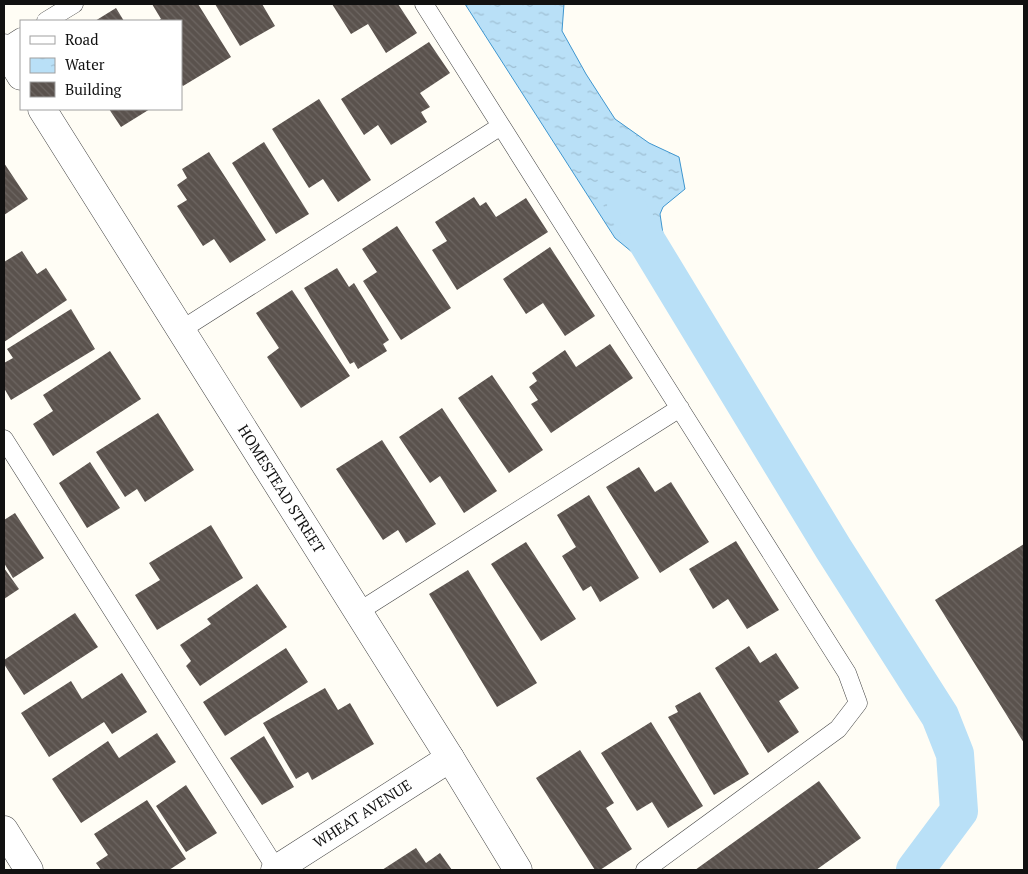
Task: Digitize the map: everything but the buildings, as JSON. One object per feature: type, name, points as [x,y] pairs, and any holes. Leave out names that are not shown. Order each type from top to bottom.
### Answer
[{"type":"street","name":"HOMESTEAD STREET","points":[[43,110],[450,758],[518,870]]},
{"type":"street","name":"WHEAT AVENUE","points":[[276,870],[450,758]]},
{"type":"street","points":[[4,830],[29,870]]},
{"type":"lane","points":[[48,20],[74,4]]},
{"type":"lane","points":[[424,4],[847,673],[858,703],[838,729],[645,870]]},
{"type":"lane","points":[[10,64],[20,39]]},
{"type":"lane","points":[[181,330],[501,126]]},
{"type":"lane","points":[[358,612],[680,408]]},
{"type":"lane","points":[[4,440],[276,870]]},
{"type":"water","points":[[465,4],[564,4],[562,31],[586,74],[615,119],[649,143],[679,157],[685,189],[663,207],[660,214],[663,234],[653,251],[632,252],[615,238]]},
{"type":"waterway","points":[[626,207],[833,548],[940,716],[955,754],[959,811],[915,870]]}]
